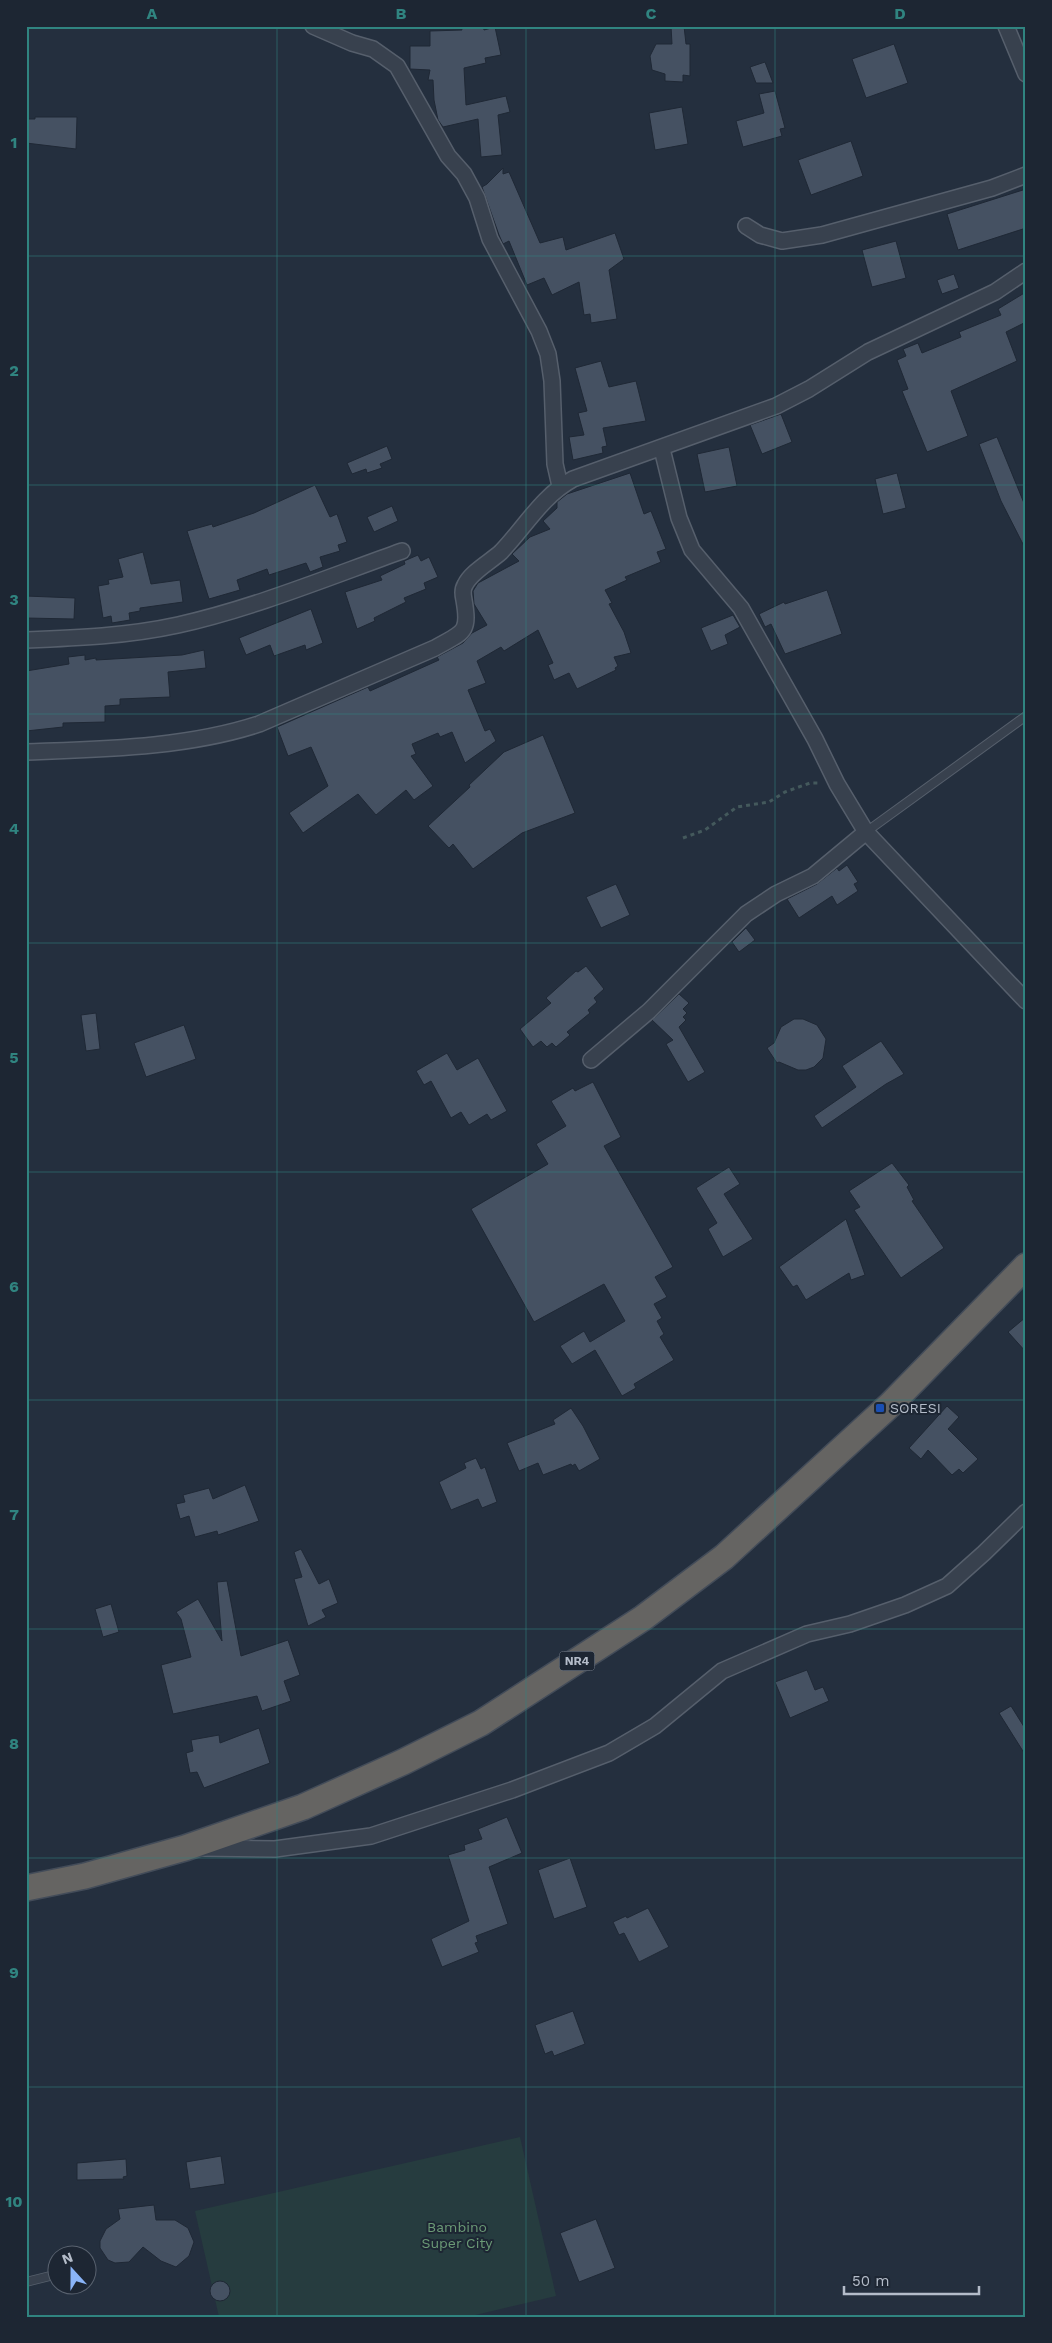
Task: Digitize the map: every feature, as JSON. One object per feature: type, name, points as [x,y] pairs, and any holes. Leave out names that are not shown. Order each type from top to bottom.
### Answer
[{"type":"highway","name":"NR4","points":[[26,1888],[85,1876],[185,1848],[303,1807],[403,1762],[472,1727],[643,1618],[724,1557],[884,1411],[1026,1266]]},
{"type":"street","points":[[313,26],[352,43],[373,49],[397,66],[448,156],[464,174],[477,198],[490,238],[539,331],[548,354],[552,381],[555,464],[560,486]]},
{"type":"street","points":[[1006,26],[1026,74]]},
{"type":"street","points":[[746,226],[760,234],[782,241],[822,235],[992,188],[1026,175]]},
{"type":"street","points":[[26,752],[145,744],[230,734],[259,724],[436,648],[457,636],[466,628],[467,618],[462,592],[465,584],[502,551],[549,496],[560,486],[573,479],[662,449],[776,406],[809,389],[868,352],[994,292],[1026,272]]},
{"type":"street","points":[[662,449],[679,518],[692,550],[740,608],[778,671],[837,784],[866,832],[1026,1001]]},
{"type":"street","points":[[26,640],[129,633],[178,625],[258,602],[402,551]]},
{"type":"street","points":[[591,1060],[649,1011],[746,914],[776,894],[813,876],[866,832]]},
{"type":"street","points":[[185,1848],[275,1849],[371,1836],[512,1790],[609,1753],[655,1726],[722,1671],[807,1634],[850,1624],[905,1606],[947,1586],[1026,1512]]},
{"type":"lane","points":[[866,832],[1026,716]]},
{"type":"lane","points":[[26,2282],[48,2276]]},
{"type":"path","points":[[683,838],[705,830],[737,807],[769,802],[785,792],[810,783],[837,784]]},
{"type":"green space","name":"Bambino Super City","points":[[520,2137],[556,2296],[467,2317],[219,2317],[195,2211]]},
{"type":"building","points":[[461,26],[483,26],[484,30],[495,27],[501,55],[485,58],[486,63],[464,68],[466,105],[506,96],[510,112],[498,115],[502,155],[481,157],[478,119],[443,127],[438,120],[433,80],[428,80],[430,70],[410,69],[410,46],[430,46],[430,31],[462,30]]},
{"type":"building","points":[[671,26],[684,26],[686,44],[690,44],[690,76],[683,75],[683,82],[665,81],[665,74],[652,70],[650,56],[656,44],[672,44]]},
{"type":"building","points":[[894,44],[908,83],[866,98],[852,59]]},
{"type":"building","points":[[765,62],[773,83],[756,83],[750,67]]},
{"type":"building","points":[[775,91],[785,128],[780,129],[782,136],[743,147],[736,121],[764,113],[759,94]]},
{"type":"building","points":[[682,107],[688,144],[655,150],[649,113]]},
{"type":"building","points":[[35,117],[77,117],[76,149],[26,143],[26,119],[35,119]]},
{"type":"building","points":[[851,141],[863,176],[811,195],[798,160]]},
{"type":"building","points":[[503,168],[503,174],[509,172],[540,243],[563,237],[566,250],[615,233],[624,259],[609,270],[617,319],[591,323],[590,314],[584,315],[579,282],[552,295],[544,278],[527,285],[509,241],[503,244],[482,187]]},
{"type":"building","points":[[1026,189],[1026,228],[958,250],[947,214]]},
{"type":"building","points":[[896,241],[906,278],[872,287],[862,250]]},
{"type":"building","points":[[954,274],[959,288],[942,294],[937,280]]},
{"type":"building","points":[[1026,292],[1026,322],[1006,332],[1017,361],[951,391],[968,436],[927,452],[902,391],[908,389],[897,360],[906,356],[903,349],[918,343],[922,353],[961,337],[959,332],[1001,315],[998,309]]},
{"type":"building","points":[[601,361],[609,387],[636,381],[646,421],[603,428],[607,446],[602,447],[603,453],[573,460],[569,437],[584,435],[578,413],[587,411],[575,368]]},
{"type":"building","points":[[781,414],[792,442],[762,454],[750,425]]},
{"type":"building","points":[[997,437],[1026,508],[1026,550],[1001,501],[979,444]]},
{"type":"building","points":[[387,446],[392,459],[380,464],[382,468],[367,473],[366,469],[352,474],[347,463]]},
{"type":"building","points":[[729,447],[737,486],[705,492],[697,454]]},
{"type":"building","points":[[630,473],[644,514],[651,511],[666,549],[657,552],[661,562],[625,577],[627,580],[605,590],[612,603],[609,604],[624,632],[631,653],[614,657],[618,666],[615,668],[616,670],[577,689],[569,673],[554,680],[548,665],[553,663],[538,630],[504,651],[501,647],[477,661],[486,683],[468,690],[485,731],[490,729],[496,741],[465,763],[452,732],[440,737],[438,733],[412,744],[416,754],[411,756],[433,786],[414,800],[406,790],[376,815],[358,794],[303,833],[289,813],[328,786],[311,747],[288,756],[277,727],[368,687],[370,691],[439,660],[437,657],[463,643],[472,633],[487,625],[474,604],[473,591],[478,583],[519,561],[512,554],[530,537],[550,529],[543,521],[557,508],[557,502],[567,494]]},
{"type":"building","points":[[897,473],[906,508],[883,514],[875,479]]},
{"type":"building","points":[[315,485],[330,517],[337,514],[347,542],[338,545],[340,551],[320,557],[323,567],[310,572],[306,563],[269,575],[267,569],[237,580],[240,590],[209,599],[187,531],[212,524],[213,527],[254,513]]},
{"type":"building","points":[[392,506],[398,521],[374,532],[367,517]]},
{"type":"building","points":[[143,552],[151,584],[180,580],[183,602],[140,608],[140,611],[129,613],[130,620],[112,623],[111,616],[103,618],[98,586],[109,584],[108,580],[123,577],[118,559]]},
{"type":"building","points":[[418,555],[421,561],[429,557],[438,577],[424,583],[426,589],[404,598],[406,602],[374,618],[375,621],[357,629],[345,592],[382,580],[380,576],[405,564],[404,561]]},
{"type":"building","points":[[827,590],[842,634],[785,654],[771,624],[765,627],[759,614],[784,602],[785,604]]},
{"type":"building","points":[[26,596],[75,598],[74,619],[26,618]]},
{"type":"building","points":[[311,609],[323,643],[306,650],[305,645],[274,656],[270,645],[246,655],[239,638]]},
{"type":"building","points":[[733,615],[740,627],[725,635],[728,644],[711,651],[701,628]]},
{"type":"building","points":[[204,650],[206,668],[168,672],[170,697],[120,699],[120,705],[105,706],[105,722],[63,723],[63,727],[26,731],[26,671],[69,664],[68,657],[85,655],[85,660],[96,658],[96,660],[182,655]]},
{"type":"building","points":[[543,735],[575,813],[522,833],[473,869],[453,844],[449,848],[428,826],[504,752]]},
{"type":"building","points":[[847,865],[858,882],[854,884],[858,891],[837,905],[832,896],[799,918],[787,899],[817,884],[837,868],[839,871]]},
{"type":"building","points":[[616,884],[630,915],[601,928],[586,897]]},
{"type":"building","points":[[746,928],[755,940],[739,952],[732,942]]},
{"type":"building","points":[[586,966],[604,989],[594,998],[597,1002],[588,1010],[590,1013],[567,1032],[570,1035],[556,1047],[552,1043],[547,1047],[541,1041],[533,1047],[520,1029],[551,1003],[546,998],[576,971],[578,972]]},
{"type":"building","points":[[679,994],[689,1003],[683,1009],[687,1013],[683,1017],[686,1020],[679,1027],[705,1072],[688,1082],[666,1044],[673,1040],[652,1020]]},
{"type":"building","points":[[96,1013],[100,1049],[86,1051],[81,1015]]},
{"type":"building","points":[[794,1019],[803,1019],[817,1025],[826,1039],[823,1058],[814,1067],[806,1070],[798,1070],[779,1062],[777,1063],[767,1048],[774,1043],[781,1027]]},
{"type":"building","points":[[184,1025],[196,1059],[146,1077],[134,1043]]},
{"type":"building","points":[[881,1041],[904,1074],[886,1084],[822,1128],[814,1116],[856,1087],[842,1066]]},
{"type":"building","points":[[447,1053],[457,1070],[478,1058],[507,1111],[491,1120],[487,1114],[469,1125],[461,1112],[451,1118],[431,1081],[424,1085],[416,1071]]},
{"type":"building","points":[[593,1082],[621,1137],[604,1146],[673,1267],[655,1277],[667,1297],[654,1304],[662,1318],[657,1321],[664,1334],[660,1337],[674,1360],[634,1384],[636,1388],[622,1396],[595,1350],[572,1364],[560,1346],[584,1331],[590,1342],[625,1321],[604,1284],[534,1322],[471,1209],[548,1164],[536,1144],[566,1126],[551,1101],[573,1088],[575,1091]]},
{"type":"building","points":[[892,1163],[909,1185],[907,1187],[914,1200],[912,1201],[944,1248],[901,1278],[854,1210],[860,1207],[849,1191]]},
{"type":"building","points":[[729,1167],[740,1184],[724,1194],[753,1239],[723,1257],[708,1229],[717,1223],[696,1188]]},
{"type":"building","points":[[846,1219],[865,1275],[851,1280],[849,1273],[806,1300],[797,1285],[793,1287],[779,1267]]},
{"type":"building","points":[[1026,1317],[1026,1352],[1008,1332]]},
{"type":"building","points":[[947,1406],[959,1417],[948,1429],[978,1459],[963,1473],[959,1469],[952,1475],[928,1450],[921,1459],[909,1448]]},
{"type":"building","points":[[571,1408],[583,1426],[600,1459],[579,1471],[575,1464],[572,1466],[571,1464],[543,1475],[538,1463],[519,1471],[507,1443],[555,1424],[553,1420]]},
{"type":"building","points":[[476,1458],[481,1469],[485,1467],[497,1502],[482,1508],[478,1499],[451,1510],[439,1482],[466,1468],[464,1463]]},
{"type":"building","points":[[245,1485],[259,1521],[218,1535],[217,1531],[195,1537],[189,1516],[180,1519],[176,1504],[185,1502],[183,1495],[209,1488],[213,1499]]},
{"type":"building","points":[[301,1549],[319,1584],[329,1579],[338,1603],[322,1610],[326,1617],[308,1626],[294,1579],[302,1577],[294,1552]]},
{"type":"building","points":[[227,1581],[241,1656],[288,1640],[300,1675],[284,1681],[291,1701],[262,1711],[257,1696],[173,1714],[161,1665],[191,1657],[181,1619],[176,1612],[198,1599],[222,1641],[217,1582]]},
{"type":"building","points":[[111,1604],[119,1632],[103,1637],[95,1609]]},
{"type":"building","points":[[807,1670],[815,1690],[823,1687],[829,1701],[790,1718],[775,1682]]},
{"type":"building","points":[[1011,1706],[1026,1730],[1026,1756],[999,1713]]},
{"type":"building","points":[[259,1728],[270,1763],[204,1788],[197,1772],[190,1773],[186,1753],[193,1751],[191,1740],[219,1735],[220,1743]]},
{"type":"building","points":[[507,1817],[522,1853],[489,1867],[508,1924],[476,1936],[478,1942],[475,1943],[479,1952],[442,1967],[431,1939],[469,1921],[448,1855],[465,1850],[464,1845],[482,1839],[478,1829]]},
{"type":"building","points":[[570,1858],[587,1907],[554,1919],[538,1870]]},
{"type":"building","points":[[648,1908],[669,1947],[639,1962],[624,1933],[619,1935],[613,1922]]},
{"type":"building","points":[[573,2011],[585,2044],[554,2056],[552,2051],[545,2054],[535,2025]]},
{"type":"building","points":[[221,2156],[225,2184],[190,2189],[186,2162]]},
{"type":"building","points":[[126,2159],[127,2176],[123,2177],[124,2179],[77,2180],[77,2163]]},
{"type":"building","points":[[154,2205],[156,2220],[175,2220],[188,2228],[194,2242],[189,2256],[176,2267],[161,2261],[143,2247],[129,2262],[115,2263],[108,2260],[100,2248],[100,2241],[106,2229],[120,2219],[118,2209]]},
{"type":"building","points":[[596,2219],[615,2268],[579,2282],[560,2233]]},
{"type":"building","points":[[220,2281],[227,2284],[230,2291],[227,2298],[220,2301],[213,2298],[210,2291],[213,2284]]},
{"type":"place","name":"SORESI","points":[[880,1408]]}]
